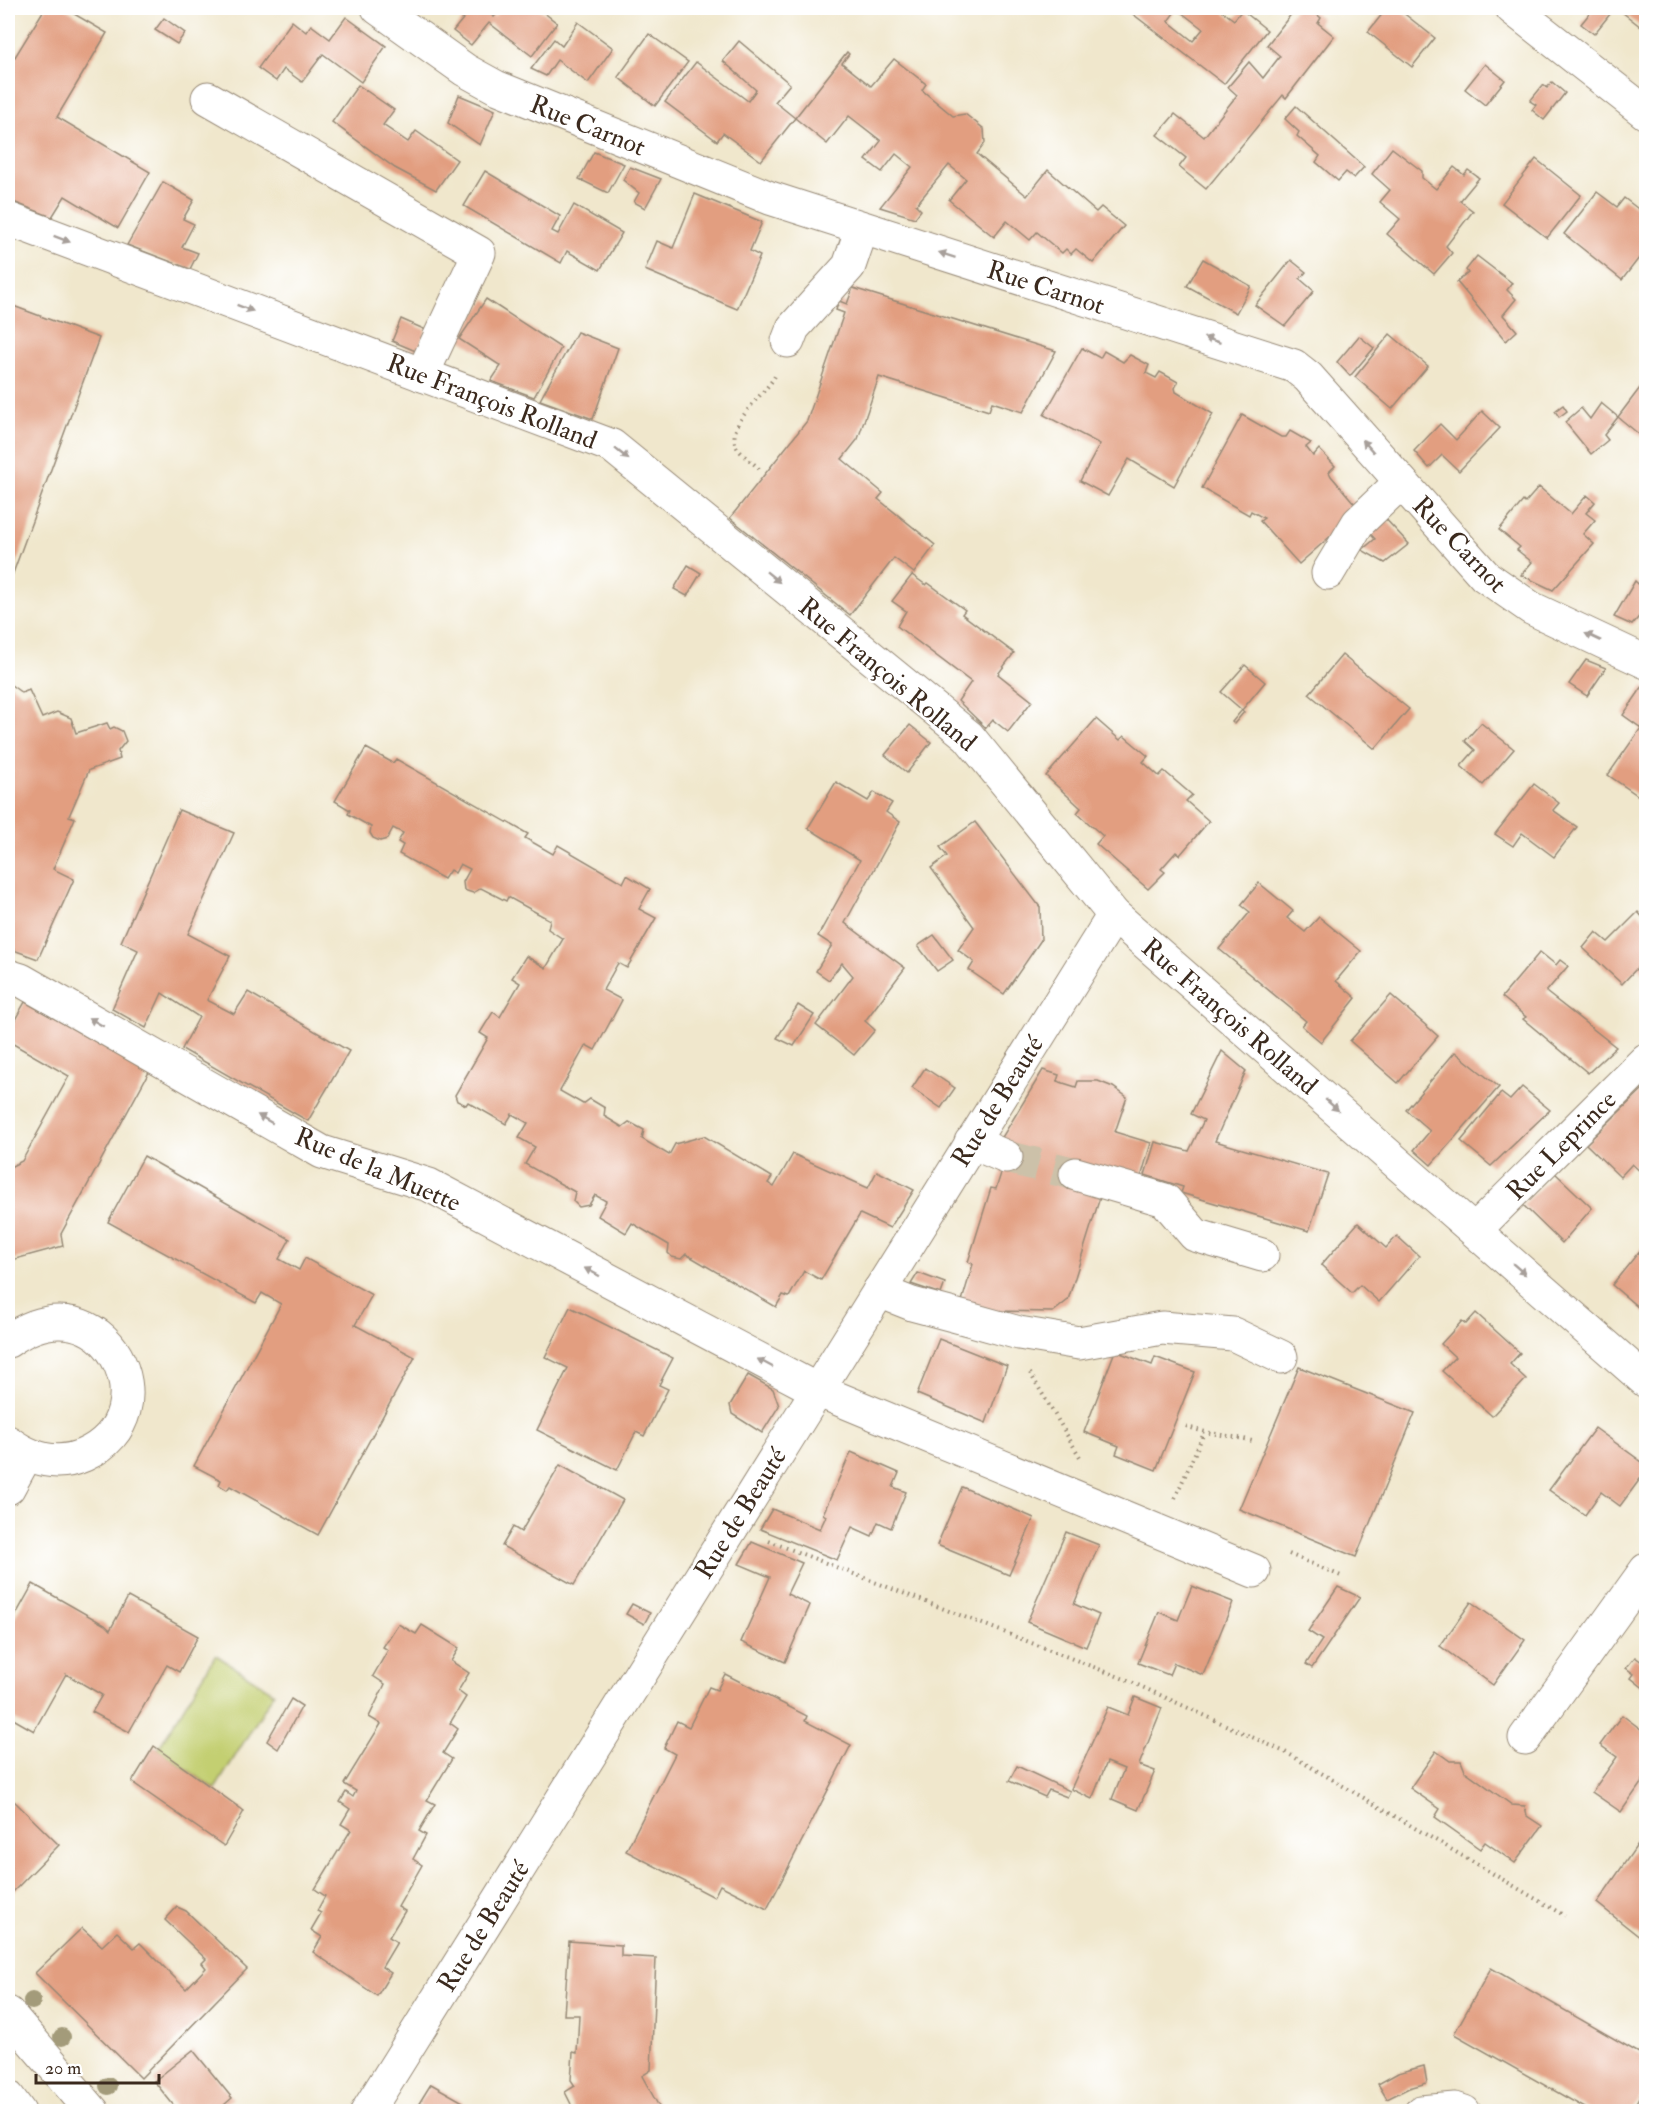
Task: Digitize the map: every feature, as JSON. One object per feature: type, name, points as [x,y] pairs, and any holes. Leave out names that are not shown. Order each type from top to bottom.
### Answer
[{"type":"street","name":"Rue Carnot","points":[[378,8],[465,70],[496,87],[770,198],[1294,366],[1308,377],[1485,576],[1510,596],[1531,608],[1647,662]]},
{"type":"street","points":[[1512,8],[1647,113]]},
{"type":"street","points":[[208,98],[479,253],[422,375]]},
{"type":"street","name":"Rue François Rolland","points":[[8,219],[612,446],[968,736],[1114,915],[1647,1381]]},
{"type":"street","points":[[788,342],[793,328],[849,266],[862,228]]},
{"type":"street","points":[[1328,573],[1358,523],[1401,482]]},
{"type":"street","name":"Rue de Beauté","points":[[368,2112],[1114,915]]},
{"type":"street","name":"Rue de la Muette","points":[[8,976],[21,980],[322,1152],[429,1185],[817,1390],[1254,1570]]},
{"type":"street","name":"Rue Leprince","points":[[1476,1230],[1647,1060]]},
{"type":"street","points":[[971,1142],[1006,1157]]},
{"type":"street","points":[[1076,1174],[1164,1200],[1195,1235],[1262,1255]]},
{"type":"street","points":[[879,1291],[912,1304],[981,1323],[1079,1343],[1162,1328],[1233,1334],[1281,1357]]},
{"type":"street","points":[[8,1341],[25,1328],[46,1322],[68,1322],[90,1329],[112,1351],[121,1365],[127,1388],[124,1412],[113,1433],[95,1450],[74,1460],[49,1462],[17,1448],[8,1488]]},
{"type":"street","points":[[1525,1738],[1647,1570]]},
{"type":"street","points":[[8,2013],[93,2112]]},
{"type":"street","points":[[8,2097],[20,2112]]},
{"type":"street","points":[[1420,2112],[1455,2109],[1464,2112]]},
{"type":"path","points":[[759,469],[738,449],[734,437],[735,429],[739,421],[768,389],[775,376]]},
{"type":"path","points":[[1029,1371],[1081,1460]]},
{"type":"path","points":[[1186,1426],[1204,1433],[1234,1436],[1256,1442]]},
{"type":"path","points":[[1173,1504],[1204,1433]]},
{"type":"path","points":[[733,1525],[808,1558],[1127,1680],[1287,1753],[1565,1916]]},
{"type":"path","points":[[1288,1553],[1341,1576]]},
{"type":"green space","points":[[216,1655],[274,1693],[215,1789],[158,1749]]},
{"type":"building","points":[[45,8],[64,8],[107,33],[57,117],[150,172],[118,228],[65,196],[52,217],[8,200],[8,52],[15,57]]},
{"type":"building","points":[[472,8],[482,8],[494,17],[502,8],[538,8],[557,23],[532,56],[489,23],[471,45],[453,31]]},
{"type":"building","points":[[1125,8],[1218,8],[1234,20],[1242,10],[1267,30],[1224,84]],"holes":[[[1177,9],[1203,29],[1193,41],[1168,21]]]},
{"type":"building","points":[[1296,8],[1307,8],[1314,12],[1321,18],[1318,23],[1334,36],[1286,98],[1283,95],[1206,189],[1179,167],[1186,158],[1157,135],[1175,114],[1204,137],[1237,95],[1228,87],[1249,62],[1263,78],[1280,56],[1267,45]]},
{"type":"building","points":[[1387,8],[1397,8],[1435,38],[1412,67],[1368,32]]},
{"type":"building","points":[[1594,8],[1615,8],[1594,34],[1581,24]]},
{"type":"building","points":[[1617,8],[1646,8],[1646,31]]},
{"type":"building","points":[[346,17],[386,46],[361,82],[323,54],[302,82],[284,69],[276,81],[258,68],[292,21],[306,32],[311,25],[330,39]]},
{"type":"building","points":[[164,18],[185,33],[177,44],[155,30]]},
{"type":"building","points":[[578,22],[613,48],[588,83],[557,60],[546,76],[531,69],[554,39],[562,46]]},
{"type":"building","points":[[649,34],[688,62],[655,106],[618,77]]},
{"type":"building","points":[[739,41],[790,84],[775,102],[795,118],[761,161],[723,133],[717,141],[665,102],[696,62],[748,101],[756,90],[723,61]]},
{"type":"building","points":[[847,52],[849,54],[842,63],[871,86],[894,59],[926,84],[922,90],[953,116],[965,114],[984,129],[985,143],[977,154],[1027,196],[1048,170],[1096,212],[1101,207],[1124,226],[1093,263],[1076,249],[1071,254],[1066,249],[1062,253],[1037,232],[1030,240],[1007,221],[994,237],[949,200],[966,179],[949,165],[916,205],[921,210],[915,218],[880,207],[912,167],[896,154],[882,172],[866,160],[881,141],[849,116],[827,144],[795,118]]},
{"type":"building","points":[[1485,64],[1505,80],[1485,105],[1465,89]]},
{"type":"building","points":[[1552,82],[1565,93],[1544,120],[1532,110],[1536,105],[1530,101],[1543,85],[1547,88]]},
{"type":"building","points":[[358,85],[394,110],[383,125],[408,142],[416,131],[457,160],[436,190],[395,168],[332,122]]},
{"type":"building","points":[[459,95],[495,110],[480,145],[448,123]]},
{"type":"building","points":[[1296,106],[1364,167],[1354,178],[1346,172],[1338,181],[1316,162],[1320,156],[1297,136],[1299,132],[1285,119]]},
{"type":"building","points":[[1392,148],[1422,171],[1422,178],[1436,189],[1454,167],[1464,175],[1468,170],[1479,178],[1460,201],[1473,211],[1446,246],[1452,253],[1434,274],[1387,234],[1400,219],[1380,202],[1390,190],[1372,174]]},
{"type":"building","points":[[594,152],[624,164],[608,193],[579,179]]},
{"type":"building","points":[[1536,159],[1581,195],[1547,238],[1502,203]]},
{"type":"building","points":[[630,167],[661,179],[645,208],[634,202],[639,193],[623,180]]},
{"type":"building","points":[[485,171],[560,216],[552,231],[558,234],[574,205],[622,233],[600,270],[567,251],[561,263],[464,206]]},
{"type":"building","points":[[163,182],[194,200],[183,219],[194,224],[182,247],[198,253],[190,269],[127,245]]},
{"type":"building","points":[[1597,192],[1617,207],[1624,198],[1646,215],[1646,249],[1622,280],[1564,234]]},
{"type":"building","points":[[695,194],[762,222],[750,251],[760,256],[737,309],[645,270],[657,241],[673,248]]},
{"type":"building","points":[[1477,256],[1512,283],[1507,290],[1516,299],[1503,315],[1517,331],[1506,341],[1457,282],[1468,273],[1466,270]]},
{"type":"building","points":[[1203,259],[1251,286],[1236,313],[1187,286]]},
{"type":"building","points":[[1291,260],[1306,272],[1300,279],[1314,291],[1285,326],[1255,305]]},
{"type":"building","points":[[853,288],[1056,351],[1023,412],[992,402],[989,411],[879,377],[858,439],[842,459],[883,493],[878,499],[935,545],[914,573],[894,558],[850,615],[730,518],[807,421],[844,313],[836,310],[839,301],[847,304]]},
{"type":"building","points":[[486,299],[561,348],[534,397],[491,381],[501,366],[459,339]]},
{"type":"building","points":[[8,304],[99,338],[8,587]]},
{"type":"building","points":[[401,319],[426,330],[418,352],[392,341]]},
{"type":"building","points":[[577,332],[618,348],[593,419],[540,400]]},
{"type":"building","points":[[1390,334],[1428,366],[1392,409],[1355,377]]},
{"type":"building","points":[[1359,336],[1374,348],[1350,376],[1337,362]]},
{"type":"building","points":[[1082,348],[1100,358],[1104,351],[1123,362],[1130,355],[1149,365],[1146,373],[1156,378],[1160,372],[1178,382],[1176,392],[1213,414],[1174,486],[1129,459],[1108,496],[1080,481],[1100,444],[1044,415]]},
{"type":"building","points":[[1646,380],[1646,440],[1618,417]]},
{"type":"building","points":[[1601,403],[1618,417],[1604,435],[1608,440],[1591,454],[1565,422],[1581,408],[1590,419]]},
{"type":"building","points":[[1563,405],[1567,411],[1559,417],[1555,411]]},
{"type":"building","points":[[1482,411],[1500,428],[1459,471],[1442,455],[1429,468],[1414,451],[1440,424],[1456,440]]},
{"type":"building","points":[[1242,415],[1281,437],[1286,437],[1290,431],[1311,443],[1306,447],[1313,456],[1319,449],[1335,466],[1329,472],[1331,476],[1360,510],[1299,564],[1260,521],[1264,518],[1251,511],[1249,515],[1202,488]]},
{"type":"building","points":[[1539,487],[1571,514],[1587,495],[1595,502],[1586,513],[1595,520],[1583,534],[1594,544],[1553,590],[1521,575],[1532,562],[1517,550],[1520,547],[1499,530],[1523,501],[1525,503]]},
{"type":"building","points":[[1381,514],[1409,544],[1385,563],[1362,550],[1375,539],[1365,528]]},
{"type":"building","points":[[688,565],[701,573],[687,596],[674,589]]},
{"type":"building","points":[[912,575],[926,585],[928,583],[965,610],[962,614],[1014,653],[998,674],[1032,701],[1008,732],[993,720],[986,728],[958,701],[971,682],[897,626],[906,611],[892,601]]},
{"type":"building","points":[[1635,581],[1646,591],[1646,617],[1642,613],[1632,625],[1614,617]]},
{"type":"building","points":[[1342,655],[1409,709],[1375,749],[1309,694]]},
{"type":"building","points":[[1586,660],[1606,668],[1587,696],[1569,684]]},
{"type":"building","points":[[1245,665],[1265,682],[1242,710],[1221,692]]},
{"type":"building","points":[[11,685],[22,693],[29,690],[42,718],[57,712],[71,718],[76,733],[107,723],[110,729],[114,727],[122,731],[126,741],[118,751],[120,759],[89,770],[69,816],[75,818],[53,869],[74,879],[38,959],[8,948],[8,686]]},
{"type":"building","points":[[1643,686],[1646,687],[1646,801],[1608,775],[1641,728],[1623,715]]},
{"type":"building","points":[[1242,710],[1244,712],[1234,724],[1232,722]]},
{"type":"building","points":[[1096,719],[1120,740],[1124,736],[1148,756],[1143,762],[1159,776],[1164,771],[1192,795],[1186,801],[1209,821],[1180,855],[1176,852],[1161,869],[1165,872],[1148,889],[1096,844],[1103,836],[1077,813],[1081,808],[1046,776]]},
{"type":"building","points":[[1481,723],[1514,749],[1483,785],[1461,766],[1475,750],[1465,741]]},
{"type":"building","points":[[910,725],[931,742],[907,773],[885,755]]},
{"type":"building","points":[[366,748],[393,763],[396,759],[528,834],[525,838],[553,854],[558,845],[623,883],[627,875],[650,889],[639,909],[656,918],[627,968],[618,963],[603,990],[622,1000],[595,1050],[586,1045],[560,1091],[583,1104],[590,1099],[605,1108],[604,1116],[622,1127],[629,1122],[644,1130],[642,1139],[669,1155],[675,1144],[704,1136],[772,1177],[768,1183],[774,1187],[793,1154],[868,1188],[877,1171],[914,1190],[890,1228],[860,1214],[821,1280],[804,1271],[789,1297],[783,1295],[776,1307],[686,1254],[681,1259],[672,1257],[668,1253],[669,1245],[632,1223],[626,1233],[598,1216],[606,1201],[595,1195],[589,1205],[579,1207],[573,1201],[575,1192],[525,1164],[535,1147],[519,1138],[528,1123],[512,1114],[506,1124],[468,1102],[466,1105],[457,1101],[455,1095],[488,1038],[480,1033],[493,1012],[500,1017],[520,983],[512,978],[526,956],[546,968],[563,939],[548,929],[550,920],[508,897],[506,901],[481,888],[473,893],[464,890],[463,882],[470,869],[460,864],[455,873],[450,870],[444,879],[399,854],[403,845],[398,842],[403,833],[393,828],[387,839],[380,841],[373,838],[370,833],[371,827],[348,814],[350,810],[335,801]]},
{"type":"building","points":[[836,782],[868,801],[874,792],[892,803],[886,812],[900,822],[845,923],[905,968],[865,1021],[875,1030],[854,1055],[816,1025],[853,976],[842,963],[829,980],[816,971],[832,945],[818,936],[860,860],[808,828]]},
{"type":"building","points":[[1534,784],[1559,803],[1553,810],[1577,827],[1554,857],[1522,833],[1513,846],[1495,834]]},
{"type":"building","points":[[179,810],[234,833],[188,934],[230,956],[207,1000],[234,1014],[248,992],[349,1051],[308,1121],[182,1049],[199,1017],[162,993],[146,1028],[112,1009],[138,950],[121,942]]},
{"type":"building","points":[[975,822],[1040,907],[1041,940],[1004,994],[969,970],[974,962],[958,950],[974,927],[931,868],[947,856],[940,847]]},
{"type":"building","points":[[1259,883],[1293,911],[1287,918],[1305,932],[1319,917],[1361,951],[1336,981],[1356,998],[1321,1042],[1302,1026],[1306,1021],[1219,949],[1250,912],[1241,905]]},
{"type":"building","points":[[1638,912],[1646,921],[1646,977],[1638,967],[1622,984],[1583,948],[1596,932],[1608,942]]},
{"type":"building","points":[[934,935],[953,960],[937,971],[918,946]]},
{"type":"building","points":[[1540,952],[1556,965],[1560,960],[1568,966],[1546,992],[1616,1047],[1588,1073],[1523,1019],[1526,1017],[1502,997]]},
{"type":"building","points":[[1391,995],[1438,1036],[1398,1083],[1350,1041]]},
{"type":"building","points":[[25,1002],[149,1072],[61,1234],[63,1246],[8,1261],[8,1168],[22,1161],[69,1076],[8,1041],[8,1032]]},
{"type":"building","points":[[798,1005],[814,1015],[794,1046],[777,1038]]},
{"type":"building","points":[[1222,1051],[1246,1071],[1215,1141],[1328,1174],[1309,1231],[1181,1193],[1183,1187],[1145,1175],[1155,1142],[1189,1151],[1204,1120],[1191,1114]]},
{"type":"building","points":[[1455,1052],[1499,1087],[1431,1165],[1414,1150],[1430,1131],[1406,1110]]},
{"type":"building","points":[[925,1068],[955,1088],[941,1108],[912,1088]]},
{"type":"building","points":[[1043,1070],[1059,1075],[1057,1081],[1076,1087],[1078,1081],[1098,1081],[1113,1087],[1127,1097],[1115,1132],[1151,1143],[1140,1181],[1101,1194],[1068,1300],[1053,1312],[991,1311],[962,1301],[973,1264],[968,1262],[991,1188],[996,1189],[1011,1142],[1001,1139]]},
{"type":"building","points":[[1646,1086],[1646,1171],[1643,1174],[1632,1164],[1620,1177],[1586,1144]]},
{"type":"building","points":[[1522,1087],[1550,1110],[1491,1166],[1461,1141],[1501,1093],[1510,1100]]},
{"type":"building","points":[[144,1156],[290,1239],[279,1259],[299,1270],[305,1258],[372,1295],[355,1325],[415,1357],[318,1535],[230,1486],[227,1490],[219,1485],[221,1480],[194,1466],[281,1304],[262,1293],[256,1303],[108,1222]]},
{"type":"building","points":[[1555,1173],[1592,1208],[1562,1243],[1523,1205]]},
{"type":"building","points":[[1358,1223],[1386,1248],[1397,1236],[1419,1256],[1379,1302],[1360,1285],[1352,1293],[1321,1265]]},
{"type":"building","points":[[1646,1243],[1646,1314],[1612,1285]]},
{"type":"building","points":[[918,1273],[945,1283],[941,1294],[911,1284]]},
{"type":"building","points":[[570,1307],[673,1358],[659,1385],[668,1389],[644,1436],[636,1432],[617,1470],[537,1430],[568,1368],[545,1357]]},
{"type":"building","points":[[1476,1313],[1520,1353],[1510,1364],[1526,1379],[1492,1416],[1442,1371],[1455,1357],[1441,1344],[1462,1321],[1466,1324]]},
{"type":"building","points":[[939,1339],[1007,1366],[986,1423],[917,1394]]},
{"type":"building","points":[[1115,1351],[1152,1365],[1155,1357],[1195,1372],[1156,1470],[1116,1454],[1119,1446],[1084,1432]]},
{"type":"building","points":[[1299,1367],[1415,1413],[1356,1557],[1239,1509]]},
{"type":"building","points":[[748,1375],[773,1389],[779,1406],[762,1433],[732,1414],[730,1405]]},
{"type":"building","points":[[1595,1428],[1646,1465],[1646,1471],[1620,1506],[1601,1492],[1585,1515],[1549,1490]]},
{"type":"building","points":[[851,1452],[899,1473],[893,1487],[906,1492],[891,1528],[878,1522],[872,1536],[852,1527],[837,1560],[760,1529],[772,1509],[820,1529],[826,1516],[823,1514]]},
{"type":"building","points":[[560,1465],[623,1500],[574,1585],[502,1546],[513,1527],[521,1532]]},
{"type":"building","points":[[962,1487],[1034,1518],[1009,1575],[937,1545]]},
{"type":"building","points":[[1066,1532],[1099,1545],[1074,1604],[1099,1615],[1086,1647],[1027,1622]]},
{"type":"building","points":[[752,1542],[802,1563],[787,1594],[810,1605],[785,1662],[741,1642],[770,1577],[739,1564]]},
{"type":"building","points":[[33,1584],[110,1630],[128,1597],[198,1636],[179,1672],[167,1665],[129,1732],[92,1712],[102,1695],[66,1674],[34,1731],[8,1716],[8,1629]]},
{"type":"building","points":[[1192,1586],[1233,1602],[1203,1675],[1174,1663],[1169,1675],[1138,1663],[1159,1612],[1178,1620]]},
{"type":"building","points":[[1338,1587],[1360,1597],[1312,1668],[1306,1664],[1322,1640],[1308,1631]]},
{"type":"building","points":[[1471,1602],[1525,1640],[1493,1685],[1440,1646]]},
{"type":"building","points":[[632,1604],[650,1613],[644,1624],[626,1614]]},
{"type":"building","points":[[398,1624],[416,1634],[422,1625],[459,1648],[451,1661],[469,1673],[458,1691],[466,1697],[450,1723],[458,1729],[443,1753],[452,1759],[427,1800],[435,1804],[419,1831],[426,1835],[413,1859],[422,1865],[398,1907],[405,1911],[389,1937],[397,1942],[382,1967],[391,1973],[377,1996],[313,1952],[322,1937],[311,1930],[321,1913],[317,1911],[325,1896],[315,1889],[351,1830],[341,1824],[350,1809],[340,1802],[346,1792],[353,1797],[356,1791],[344,1784],[381,1724],[369,1717],[385,1684],[373,1676],[388,1650],[383,1647]]},
{"type":"building","points":[[1646,1655],[1646,1690],[1631,1678],[1634,1674],[1626,1668],[1635,1657],[1642,1662]]},
{"type":"building","points":[[725,1674],[807,1716],[805,1721],[851,1745],[767,1909],[720,1885],[714,1897],[626,1851],[675,1754],[664,1748],[677,1721],[689,1727],[709,1687],[717,1690]]},
{"type":"building","points":[[1135,1697],[1162,1708],[1139,1765],[1155,1771],[1138,1810],[1112,1799],[1124,1769],[1107,1762],[1092,1799],[1071,1789],[1108,1707],[1128,1715]]},
{"type":"building","points":[[291,1699],[302,1706],[278,1749],[267,1741]]},
{"type":"building","points":[[1622,1715],[1646,1733],[1646,1776],[1621,1812],[1592,1792],[1617,1757],[1600,1745]]},
{"type":"building","points":[[154,1746],[244,1811],[224,1846],[132,1782]]},
{"type":"building","points":[[1436,1751],[1450,1761],[1461,1761],[1465,1771],[1512,1805],[1525,1806],[1527,1816],[1542,1826],[1515,1863],[1485,1842],[1480,1849],[1435,1817],[1440,1809],[1410,1788]]},
{"type":"building","points":[[1017,1766],[1070,1791],[1067,1797],[1049,1790],[1045,1797],[1009,1781]]},
{"type":"building","points":[[14,1801],[59,1845],[8,1897],[8,1808]]},
{"type":"building","points":[[1642,1838],[1646,1841],[1646,1942],[1597,1903]]},
{"type":"building","points":[[177,1907],[186,1911],[247,1969],[141,2078],[35,1973],[82,1928],[102,1946],[117,1932],[134,1948],[140,1943],[186,1989],[206,1968],[202,1963],[206,1959],[165,1920]]},
{"type":"building","points":[[569,1941],[621,1945],[621,1956],[656,1958],[651,2070],[642,2076],[662,2112],[575,2112],[565,2092],[575,2086],[571,2080],[573,2052],[577,2053],[579,2015],[564,2015]]},
{"type":"building","points":[[1491,1968],[1646,2057],[1646,2084],[1631,2112],[1592,2112],[1454,2034]]},
{"type":"building","points":[[193,2050],[232,2098],[216,2112],[179,2112],[154,2081]]},
{"type":"building","points":[[1424,2066],[1427,2083],[1409,2088],[1387,2099],[1378,2084],[1398,2073]]},
{"type":"building","points":[[431,2084],[463,2102],[457,2112],[430,2112],[418,2105]]},
{"type":"tunnel","points":[[1006,1157],[1076,1174]]}]
